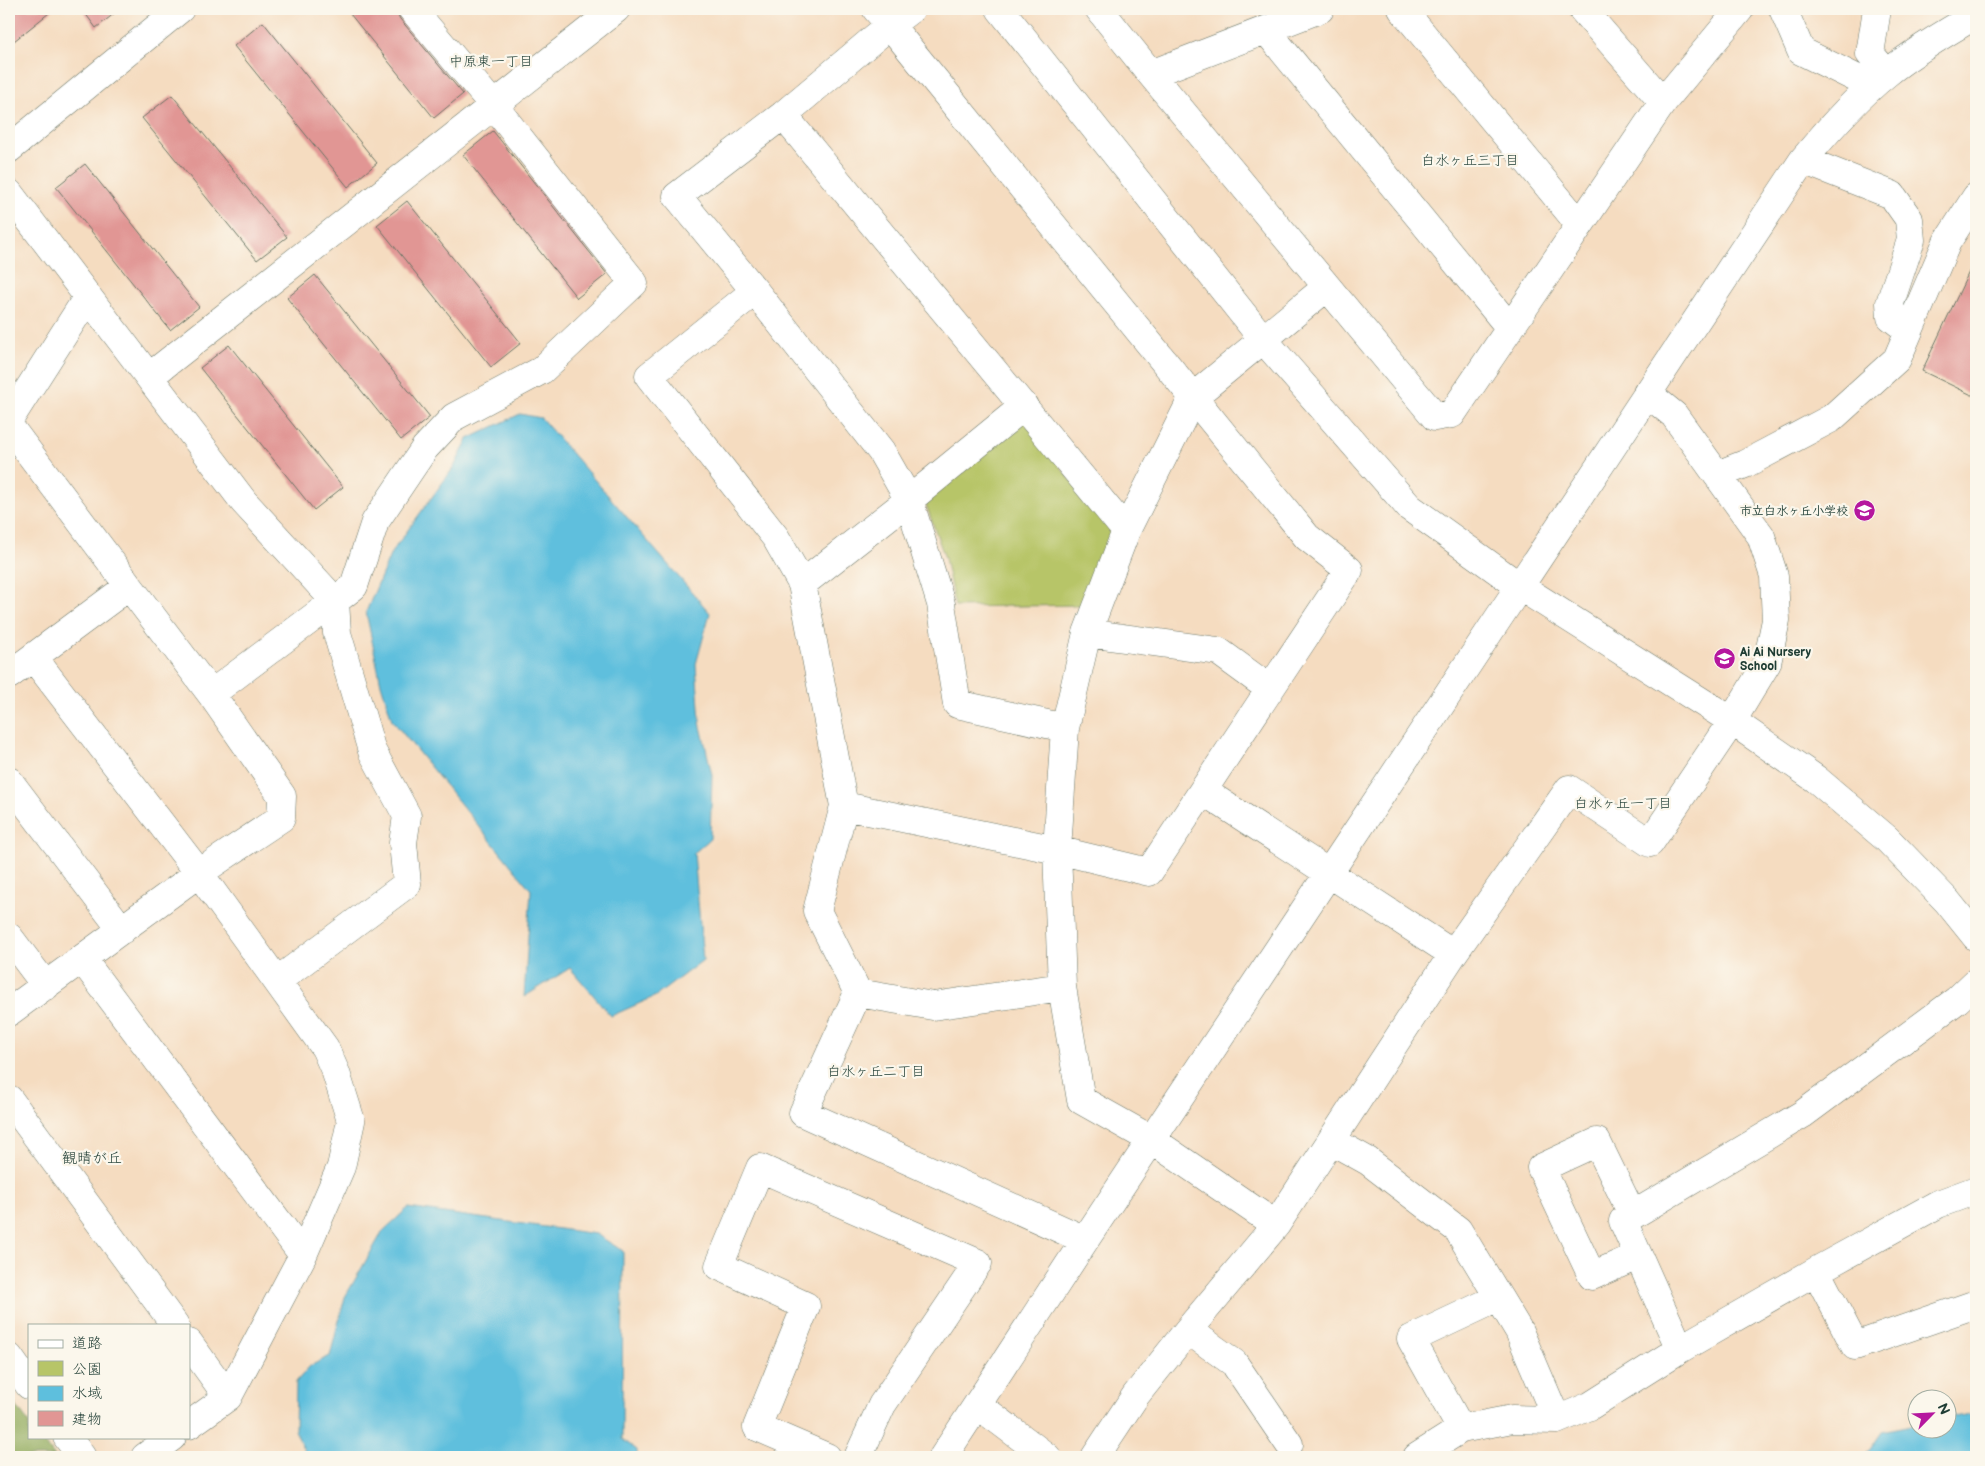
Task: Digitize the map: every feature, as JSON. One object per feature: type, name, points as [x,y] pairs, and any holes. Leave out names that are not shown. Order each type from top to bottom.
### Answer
[{"type":"street","points":[[9,149],[180,9]]},
{"type":"street","points":[[211,694],[354,586],[375,522],[425,448],[454,417],[542,370],[634,283],[494,106],[412,9]]},
{"type":"street","points":[[149,377],[616,9]]},
{"type":"street","points":[[911,9],[883,17],[783,115],[677,196],[755,291],[882,452],[909,500],[941,604],[957,704],[1065,728]]},
{"type":"street","points":[[1000,9],[1262,338],[1409,507],[1519,586],[1732,721],[1816,779],[1888,839],[1947,901],[1976,937]]},
{"type":"street","points":[[1099,9],[1435,418],[1452,414],[1663,102],[1740,9]]},
{"type":"street","points":[[1151,74],[1320,9]]},
{"type":"street","points":[[1402,9],[1580,225]]},
{"type":"street","points":[[1582,9],[1663,102]]},
{"type":"street","points":[[1783,9],[1801,51],[1879,79]]},
{"type":"street","points":[[1876,9],[1870,54],[1879,79]]},
{"type":"street","points":[[944,1457],[1085,1240],[1803,160],[1825,133],[1879,79],[1950,30],[1976,15]]},
{"type":"street","points":[[844,806],[1057,850],[1149,872],[1349,570],[1307,537],[883,17]]},
{"type":"street","points":[[1266,30],[1510,328]]},
{"type":"street","points":[[783,115],[1126,531]]},
{"type":"street","points":[[1803,160],[1892,195],[1909,219],[1911,240],[1890,302],[1890,317],[1909,330]]},
{"type":"street","points":[[9,193],[244,502],[335,601],[337,633],[372,751],[407,816],[403,843],[407,884],[277,981]]},
{"type":"street","points":[[1717,475],[1745,464],[1832,418],[1897,359],[1947,242],[1976,197]]},
{"type":"street","points":[[1276,1225],[1152,1140],[1082,1100],[1062,987],[1057,850],[1065,728],[1087,633],[1126,531],[1193,397],[1327,286]]},
{"type":"street","points":[[755,291],[649,376],[776,538],[802,584],[844,806],[817,911],[858,993]]},
{"type":"street","points":[[9,420],[87,298]]},
{"type":"street","points":[[1095,1457],[1136,1395],[1276,1225],[1453,954],[1569,789],[1650,843],[1732,721],[1767,664],[1776,620],[1774,576],[1761,536],[1674,415],[1647,393]]},
{"type":"street","points":[[802,584],[1024,406]]},
{"type":"street","points":[[9,426],[211,694],[282,796],[281,818],[9,1012]]},
{"type":"street","points":[[129,586],[16,666],[200,874],[326,1048],[351,1121],[342,1167],[303,1255],[228,1397],[190,1424]]},
{"type":"street","points":[[1087,633],[1218,651],[1270,689]]},
{"type":"street","points":[[9,781],[122,930]]},
{"type":"street","points":[[1203,791],[1453,954]]},
{"type":"street","points":[[9,937],[46,986]]},
{"type":"street","points":[[82,959],[303,1255]]},
{"type":"street","points":[[1680,1349],[1623,1221],[1803,1114],[1957,1000],[1976,982]]},
{"type":"street","points":[[858,993],[932,1006],[1062,987]]},
{"type":"street","points":[[858,993],[803,1113],[1085,1240]]},
{"type":"street","points":[[9,1099],[174,1324]]},
{"type":"street","points":[[1332,1141],[1368,1161],[1458,1230],[1519,1331],[1558,1420]]},
{"type":"street","points":[[1632,1214],[1598,1142],[1541,1168],[1592,1276],[1637,1256]]},
{"type":"street","points":[[827,1457],[757,1427],[806,1306],[720,1266],[760,1168],[978,1263],[882,1404],[858,1457]]},
{"type":"street","points":[[1417,1457],[1461,1429],[1512,1419],[1558,1420],[1590,1406],[1680,1349],[1816,1271],[1938,1204],[1976,1190]]},
{"type":"street","points":[[1816,1271],[1854,1346],[1976,1304]]},
{"type":"street","points":[[1461,1429],[1411,1339],[1498,1298]]},
{"type":"street","points":[[1188,1330],[1234,1363],[1286,1453]]},
{"type":"street","points":[[190,1344],[228,1397]]},
{"type":"street","points":[[9,1357],[28,1384]]},
{"type":"street","points":[[978,1405],[1047,1457]]},
{"type":"street","points":[[68,1438],[82,1457]]},
{"type":"street","points":[[145,1457],[171,1438]]},
{"type":"green space","points":[[1023,420],[1114,534],[1088,605],[955,607],[945,558],[924,499]]},
{"type":"green space","points":[[9,1396],[28,1422],[28,1438],[41,1438],[55,1457],[9,1457]]},
{"type":"water","points":[[520,414],[541,418],[710,613],[696,664],[700,722],[712,775],[710,839],[694,853],[703,960],[656,996],[611,1016],[570,968],[524,997],[531,890],[392,720],[381,684],[366,612],[391,553],[454,467],[468,439]]},
{"type":"water","points":[[408,1208],[596,1234],[623,1251],[622,1439],[637,1450],[637,1457],[307,1457],[295,1430],[296,1382],[310,1366],[330,1356],[345,1297],[383,1231]]},
{"type":"water","points":[[1976,1413],[1976,1457],[1864,1457],[1882,1431],[1908,1426],[1908,1438],[1958,1438],[1958,1416]]},
{"type":"building","points":[[9,9],[54,9],[9,45]]},
{"type":"building","points":[[82,9],[120,9],[96,28]]},
{"type":"building","points":[[346,9],[395,9],[400,19],[463,94],[434,118]]},
{"type":"building","points":[[263,22],[377,163],[348,187],[234,46]]},
{"type":"building","points":[[172,95],[287,237],[257,260],[142,118]]},
{"type":"building","points":[[493,131],[607,274],[577,298],[463,155]]},
{"type":"building","points":[[85,164],[199,307],[170,330],[56,187]]},
{"type":"building","points":[[407,201],[521,343],[491,367],[377,225]]},
{"type":"building","points":[[1976,257],[1976,397],[1922,371]]},
{"type":"building","points":[[315,275],[430,417],[401,440],[287,298]]},
{"type":"building","points":[[229,345],[343,487],[314,510],[200,368]]},
{"type":"place","name":"市立白水ヶ丘小学校","points":[[1864,511]]},
{"type":"place","name":"Ai Ai Nursery School","points":[[1724,659]]},
{"type":"district","name":"中原東一丁目","points":[[491,61]]},
{"type":"district","name":"白水ヶ丘三丁目","points":[[1470,160]]},
{"type":"district","name":"白水ヶ丘一丁目","points":[[1623,803]]},
{"type":"district","name":"白水ヶ丘二丁目","points":[[876,1071]]},
{"type":"district","name":"観晴が丘","points":[[92,1158]]}]
